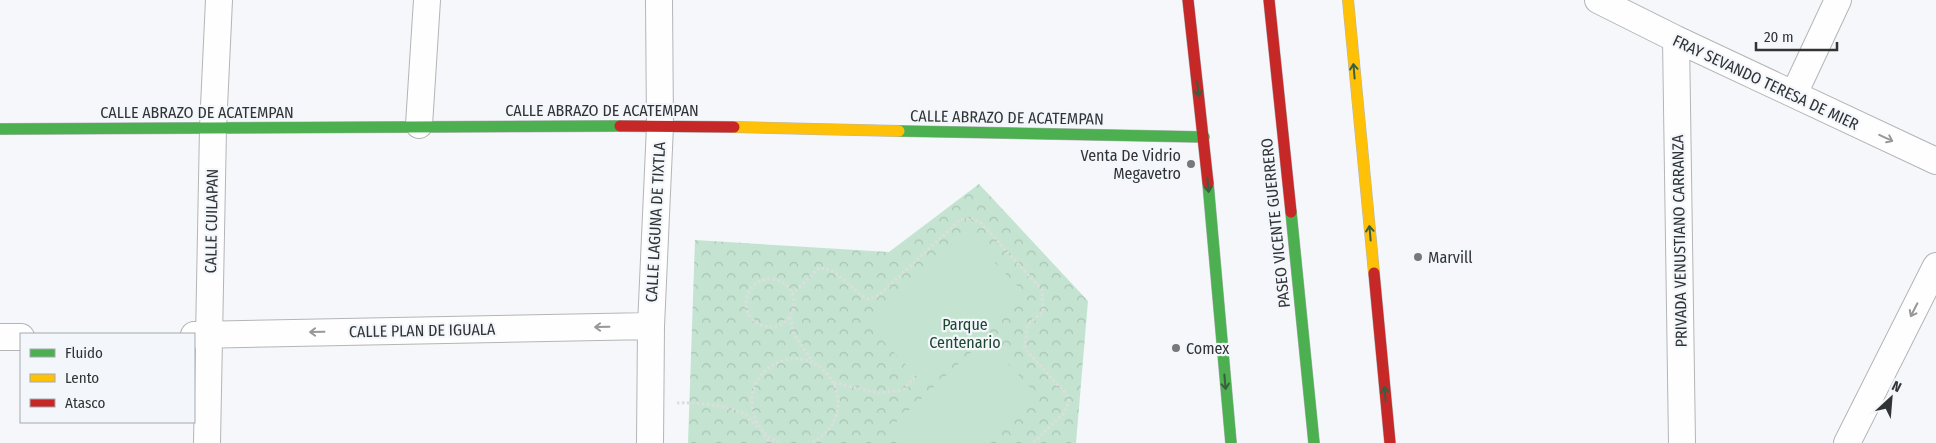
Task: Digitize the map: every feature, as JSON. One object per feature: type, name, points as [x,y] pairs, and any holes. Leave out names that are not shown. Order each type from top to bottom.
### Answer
[{"type":"main road","points":[[1188,0],[1204,137],[1231,443]]},
{"type":"main road","name":"PASEO VICENTE GUERRERO","points":[[1269,0],[1314,443]]},
{"type":"main road","points":[[1348,0],[1390,443]]},
{"type":"main road","points":[[1193,42],[1201,17]]},
{"type":"main road","name":"CALLE ABRAZO DE ACATEMPAN","points":[[0,129],[419,125],[660,126],[1204,137]]},
{"type":"street","name":"CALLE CUILAPAN","points":[[207,443],[202,335],[219,0]]},
{"type":"street","points":[[419,125],[427,0]]},
{"type":"street","name":"CALLE LAGUNA DE TIXTLA","points":[[650,443],[651,326],[660,126],[659,0]]},
{"type":"street","points":[[1794,94],[1838,0]]},
{"type":"street","name":"FRAY SEVANDO TERESA DE MIER","points":[[1601,1],[1676,39],[1936,161]]},
{"type":"street","name":"PRIVADA VENUSTIANO CARRANZA","points":[[1676,39],[1682,443]]},
{"type":"street","points":[[1847,443],[1936,266]]},
{"type":"street","name":"CALLE PLAN DE IGUALA","points":[[202,335],[651,326]]},
{"type":"street","points":[[0,337],[20,337]]},
{"type":"path","points":[[792,294],[819,268],[836,272],[860,296],[868,299],[878,296],[960,220],[972,218],[980,223],[1042,290],[1043,312],[1027,326],[1025,349],[1066,394],[1068,401],[1064,413],[1033,443]]},
{"type":"path","points":[[790,317],[777,326],[761,325],[750,315],[746,300],[753,286],[766,280],[781,282],[792,294],[794,301],[790,317],[794,334],[814,363]]},
{"type":"path","points":[[770,443],[753,416],[751,402],[753,387],[761,375],[772,365],[785,360],[800,359],[814,363],[826,371],[834,383],[839,396],[838,411],[834,424],[824,435],[812,443]]},
{"type":"path","points":[[834,383],[879,393],[903,390],[916,376]]},
{"type":"path","points":[[650,404],[689,403],[712,405],[744,414],[771,439],[780,443]]},
{"type":"green space","name":"Parque Centenario","points":[[979,184],[1088,301],[1076,443],[688,443],[695,240],[889,252]]},
{"type":"green space","points":[[968,234],[1024,293],[926,386],[870,327]]},
{"type":"green space","points":[[985,339],[1039,397],[989,443],[900,443],[888,430]]},
{"type":"traffic: fast","points":[[0,129],[620,126]]},
{"type":"traffic: fast","points":[[899,131],[1204,137]]},
{"type":"traffic: fast","points":[[1208,183],[1231,443]]},
{"type":"traffic: fast","points":[[1291,212],[1314,443]]},
{"type":"traffic: slow","points":[[1348,0],[1374,273]]},
{"type":"traffic: slow","points":[[734,127],[899,131]]},
{"type":"traffic: jam","points":[[1188,0],[1208,183]]},
{"type":"traffic: jam","points":[[1269,0],[1291,212]]},
{"type":"traffic: jam","points":[[620,126],[734,127]]},
{"type":"traffic: jam","points":[[1374,273],[1390,443]]},
{"type":"place","name":"Venta De Vidrio Megavetro","points":[[1191,164]]},
{"type":"place","name":"Marvill","points":[[1418,257]]},
{"type":"place","name":"Comex","points":[[1176,348]]}]
